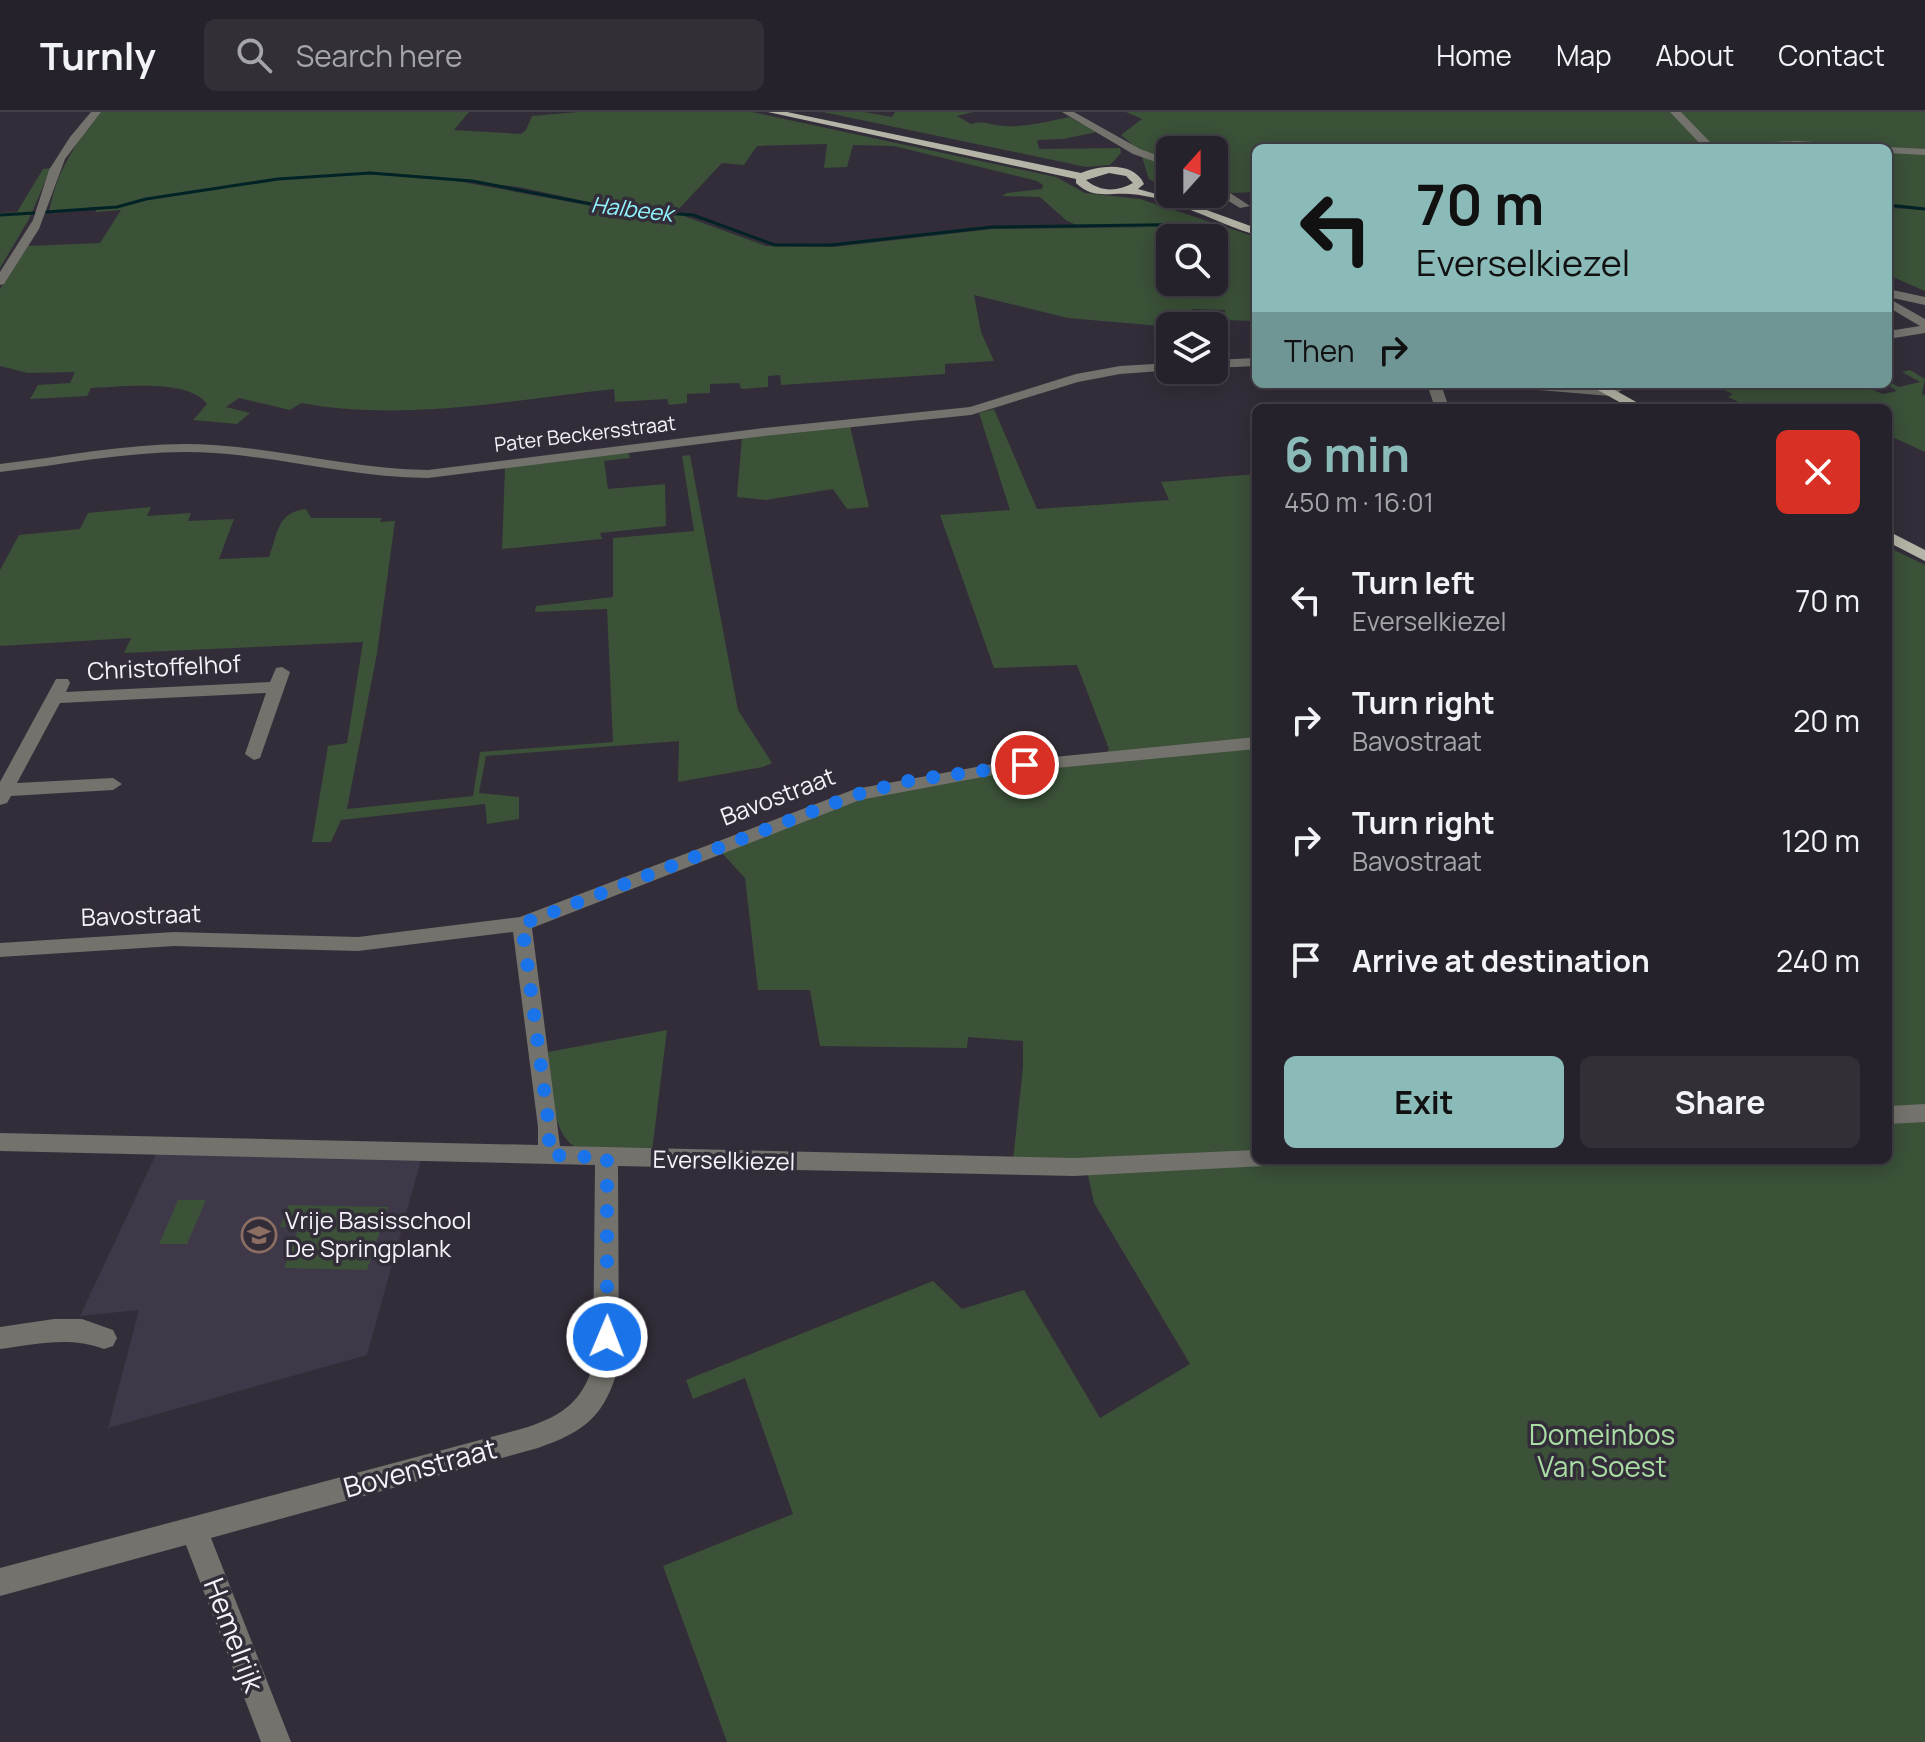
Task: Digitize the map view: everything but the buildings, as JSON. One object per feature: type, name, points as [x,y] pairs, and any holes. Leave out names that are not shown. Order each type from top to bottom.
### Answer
[{"type":"main road","points":[[773,112],[1086,175],[1113,170],[1136,177],[1133,187]]},
{"type":"main road","points":[[808,112],[1086,175]]},
{"type":"main road","points":[[1086,175],[1082,184],[1093,190],[1133,187],[1156,194]]},
{"type":"main road","points":[[1198,208],[1252,230]]},
{"type":"main road","points":[[1207,208],[1252,219]]},
{"type":"main road","points":[[1602,388],[1632,404]]},
{"type":"main road","points":[[1892,538],[1925,556]]},
{"type":"street","points":[[0,281],[43,209],[45,193],[56,168],[76,135],[96,112]]},
{"type":"street","points":[[1067,112],[1122,139],[1135,151],[1156,157]]},
{"type":"street","points":[[1675,112],[1706,144]]},
{"type":"street","points":[[1105,132],[1126,152],[1123,164],[1113,170]]},
{"type":"street","points":[[1892,150],[1925,152]]},
{"type":"street","points":[[1130,174],[1135,151]]},
{"type":"street","points":[[1228,196],[1244,206]]},
{"type":"street","points":[[1892,294],[1925,301]]},
{"type":"street","points":[[1892,305],[1925,326]]},
{"type":"street","points":[[1892,334],[1925,326]]},
{"type":"street","points":[[1228,363],[1252,362]]},
{"type":"street","name":"Pater Beckersstraat","points":[[0,468],[103,454],[185,448],[239,452],[381,472],[428,474],[764,432],[971,411],[1076,378],[1156,368]]},
{"type":"street","points":[[1562,388],[1610,392],[1618,388]]},
{"type":"street","name":"Christoffelhof","points":[[2,794],[58,690],[279,679],[254,754]]},
{"type":"street","name":"Bavostraat","points":[[0,950],[174,939],[358,944],[522,924],[855,795],[898,784],[969,771],[1252,743]]},
{"type":"street","name":"Christoffelhof","points":[[2,794],[113,784]]},
{"type":"street","points":[[522,924],[549,1127],[549,1155]]},
{"type":"street","points":[[1892,1115],[1925,1113]]},
{"type":"street","name":"Everselkiezel","points":[[0,1142],[1074,1167],[1252,1159]]},
{"type":"street","name":"Bovenstraat","points":[[0,1582],[515,1443],[552,1432],[577,1420],[602,1385],[606,1365],[607,1158]]},
{"type":"street","points":[[0,1338],[81,1329],[97,1332],[104,1338]]},
{"type":"street","name":"Hemelrijk","points":[[193,1528],[276,1742]]},
{"type":"shaded area","name":"Vrije Basisschool De Springplank","points":[[157,1152],[421,1160],[367,1355],[108,1428],[139,1310],[80,1316]]},
{"type":"green space","points":[[100,112],[469,112],[454,130],[521,134],[532,116],[578,112],[752,112],[1056,177],[1085,193],[1140,199],[1156,204],[1156,208],[1167,208],[1216,224],[1079,226],[1067,221],[1040,197],[1002,196],[1042,189],[1043,185],[1037,181],[894,146],[853,145],[847,167],[824,168],[827,144],[757,146],[744,165],[722,163],[676,212],[621,209],[519,187],[446,179],[624,212],[681,215],[766,246],[834,247],[992,229],[1156,227],[1156,296],[1228,296],[1228,228],[1252,236],[1252,321],[1228,320],[1225,310],[1192,309],[1192,312],[1156,312],[1156,326],[1068,318],[974,295],[981,332],[994,361],[945,364],[945,374],[781,385],[780,375],[768,376],[768,387],[741,389],[739,383],[710,384],[710,393],[687,394],[687,403],[669,405],[667,399],[615,402],[614,389],[418,410],[340,408],[301,403],[290,410],[239,398],[226,407],[250,413],[237,424],[193,420],[207,404],[185,390],[153,386],[91,388],[87,396],[30,399],[38,385],[70,383],[75,372],[28,373],[0,366],[0,289],[28,246],[100,243],[121,210],[96,212],[96,207],[49,213],[62,171]]},
{"type":"green space","points":[[823,112],[864,112],[892,117],[895,112],[973,112],[957,116],[971,124],[1005,126],[1069,117],[1097,132],[1063,139],[1037,140],[1039,149],[1120,148],[1121,153],[1110,165],[1086,167]]},
{"type":"green space","points":[[1126,112],[1925,112],[1925,208],[1892,205],[1892,144],[1252,144],[1252,192],[1232,193],[1228,191],[1228,136],[1156,136],[1156,161],[1153,160],[1156,162],[1156,182],[1149,179],[1140,151],[1121,135],[1142,119]]},
{"type":"green space","points":[[51,168],[29,219],[0,268],[0,213],[17,212],[43,169]]},
{"type":"green space","points":[[1892,208],[1925,210],[1925,291],[1892,277]]},
{"type":"green space","points":[[1910,370],[1925,379],[1922,394],[1925,396],[1925,452],[1892,437],[1892,404],[1743,404],[1728,397],[1733,394],[1720,388],[1868,388],[1883,394],[1897,391],[1892,388],[1892,383],[1899,387],[1920,382],[1902,372]]},
{"type":"green space","name":"Domeinbos Van Soest","points":[[994,409],[1037,509],[1169,500],[1161,482],[1252,474],[1252,1164],[1892,1164],[1892,549],[1925,565],[1925,1742],[727,1742],[663,1566],[793,1514],[745,1378],[693,1399],[686,1380],[933,1281],[962,1309],[1024,1290],[1100,1418],[1190,1364],[1094,1203],[1085,1161],[1013,1160],[1023,1041],[968,1037],[967,1048],[820,1046],[810,990],[758,990],[745,878],[721,852],[856,797],[945,779],[1102,761],[1109,749],[1077,665],[994,668],[940,515],[1010,510],[979,413]]},
{"type":"green space","points":[[850,426],[869,507],[847,509],[833,489],[766,500],[737,497],[742,437]]},
{"type":"green space","points":[[628,451],[630,458],[604,461],[608,489],[665,484],[666,526],[600,533],[602,539],[502,549],[505,468]]},
{"type":"green space","points":[[690,455],[738,710],[772,763],[763,767],[678,782],[679,741],[486,756],[479,793],[519,797],[519,819],[487,824],[485,804],[341,820],[331,842],[312,842],[328,746],[347,743],[363,642],[124,653],[131,638],[0,646],[0,570],[19,535],[80,529],[88,513],[151,507],[147,516],[191,513],[188,521],[234,519],[219,559],[269,557],[280,525],[296,511],[306,509],[311,518],[382,518],[380,522],[395,521],[377,653],[347,809],[473,796],[480,752],[613,742],[607,609],[535,612],[536,606],[613,597],[613,538],[694,531],[682,456]]},
{"type":"green space","points":[[667,1030],[652,1151],[575,1147],[560,1129],[556,1117],[548,1052]]},
{"type":"green space","points":[[178,1200],[206,1200],[187,1244],[159,1244]]},
{"type":"green space","points":[[288,1205],[388,1207],[367,1270],[284,1268],[299,1228],[280,1227]]},
{"type":"waterway","name":"Halbeek","points":[[46,212],[117,207],[146,199],[278,179],[370,173],[472,181],[622,210],[693,215],[775,245],[831,245],[992,227],[1156,225]]},
{"type":"waterway","name":"Halbeek","points":[[1892,205],[1925,209]]},
{"type":"waterway","name":"Halbeek","points":[[0,215],[34,213]]},
{"type":"place","name":"Vrije Basisschool De Springplank","points":[[259,1235]]},
{"type":"route","points":[[607,1337],[607,1158],[549,1155],[549,1127],[522,924],[855,795],[912,780],[1025,765]]}]
